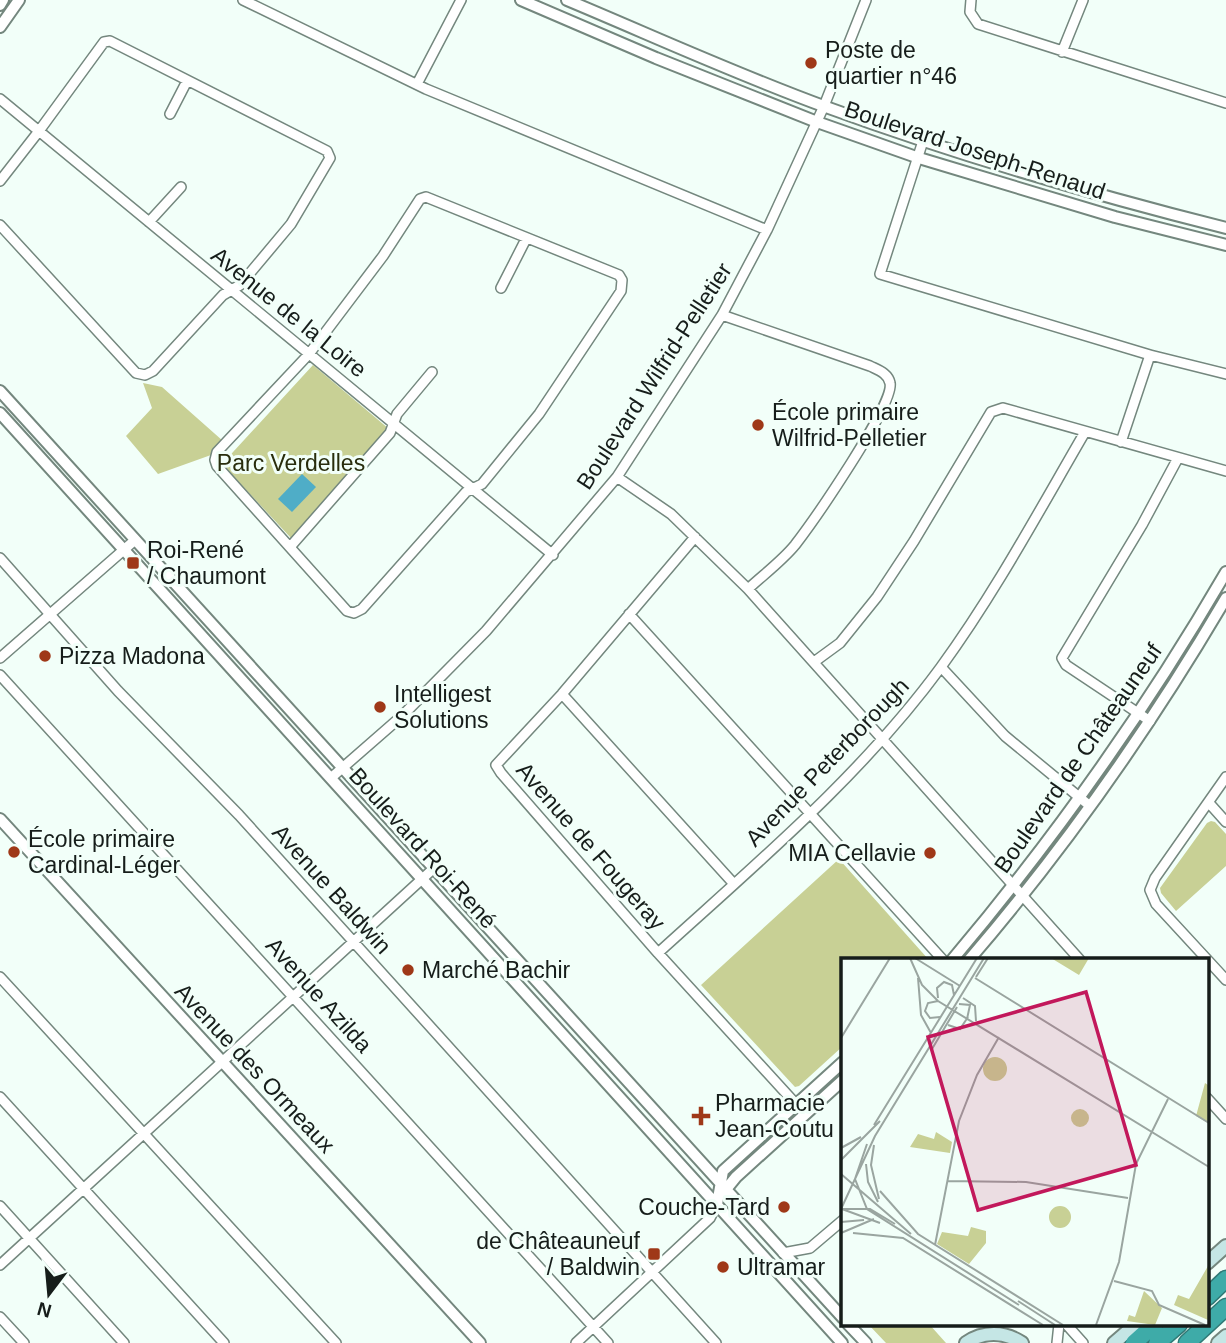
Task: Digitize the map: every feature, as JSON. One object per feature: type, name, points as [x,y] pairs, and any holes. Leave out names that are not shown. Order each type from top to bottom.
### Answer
[{"type":"highway","points":[[1208,1282],[1226,1269]]},
{"type":"highway","points":[[1208,1296],[1226,1279]]},
{"type":"highway","points":[[1208,1324],[1226,1307]]},
{"type":"highway","points":[[1133,1343],[1153,1326]]},
{"type":"highway","points":[[1157,1343],[1177,1326]]},
{"type":"highway","points":[[1187,1343],[1205,1326]]},
{"type":"main road","points":[[1208,1261],[1226,1246]]},
{"type":"main road","points":[[1114,1343],[1134,1326]]},
{"type":"main road","points":[[966,1343],[976,1337],[993,1334],[1008,1336],[1021,1343]]},
{"type":"main road","points":[[1218,1343],[1226,1336]]},
{"type":"street","points":[[0,5],[4,0]]},
{"type":"street","points":[[0,27],[4,14],[19,0]]},
{"type":"street","points":[[243,0],[417,84],[767,230]]},
{"type":"street","points":[[417,84],[461,0]]},
{"type":"street","name":"Boulevard Joseph-Renaud","points":[[521,0],[656,58],[817,122],[919,158],[1115,217],[1226,245]]},
{"type":"street","points":[[560,18],[567,0]]},
{"type":"street","name":"Boulevard Joseph-Renaud","points":[[567,0],[750,78],[923,141],[1118,201],[1226,229]]},
{"type":"street","name":"Boulevard Wilfrid-Pelletier","points":[[332,778],[403,715],[468,650],[553,555],[617,477],[722,315],[767,230],[824,106],[866,0]]},
{"type":"street","points":[[971,0],[970,12],[978,24],[1226,103]]},
{"type":"street","points":[[1062,51],[1083,0]]},
{"type":"street","points":[[0,181],[104,43],[110,41],[327,151],[330,158],[291,224],[240,285],[223,295],[153,371],[145,376],[136,373],[0,225]]},
{"type":"street","points":[[656,58],[662,41]]},
{"type":"street","points":[[744,93],[750,78]]},
{"type":"street","points":[[170,114],[187,81]]},
{"type":"street","name":"Avenue de la Loire","points":[[0,99],[553,555]]},
{"type":"street","points":[[923,141],[880,274],[1150,355],[1226,374]]},
{"type":"street","points":[[149,222],[181,187]]},
{"type":"street","points":[[426,197],[433,198],[526,239],[619,275],[622,280],[621,291],[538,414],[482,484],[466,492],[362,609],[354,613],[347,611],[217,466],[217,452],[309,354],[383,256],[421,200],[426,197]]},
{"type":"street","points":[[501,288],[526,239]]},
{"type":"street","points":[[722,315],[870,366],[885,373],[890,384],[877,419],[831,493],[793,547],[748,589]]},
{"type":"street","points":[[1122,442],[1150,355]]},
{"type":"street","points":[[290,547],[390,433],[397,414],[432,372]]},
{"type":"street","name":"Boulevard Roi-René","points":[[0,391],[841,1316]]},
{"type":"street","points":[[814,662],[840,643],[877,597],[914,541],[991,412],[1003,408],[1226,471]]},
{"type":"street","name":"Boulevard Roi-René","points":[[0,413],[842,1343]]},
{"type":"street","name":"Avenue Peterborough","points":[[658,953],[810,814],[882,739],[941,667],[1002,575],[1085,432]]},
{"type":"street","points":[[1150,721],[1066,665],[1062,658],[1178,458]]},
{"type":"street","points":[[617,477],[671,514],[748,589],[1078,958]]},
{"type":"street","name":"Avenue de Fougeray","points":[[695,537],[562,694],[496,765],[658,953],[805,1114]]},
{"type":"street","points":[[0,658],[135,540]]},
{"type":"street","name":"Avenue Baldwin","points":[[0,558],[118,691],[239,815],[716,1343]]},
{"type":"street","name":"Boulevard de Châteauneuf","points":[[954,958],[1014,886],[1080,799],[1139,714],[1226,572]]},
{"type":"street","name":"Boulevard de Châteauneuf","points":[[972,958],[1090,806],[1150,721],[1226,598]]},
{"type":"street","points":[[629,614],[941,958]]},
{"type":"street","points":[[941,667],[1006,736],[1090,806]]},
{"type":"street","name":"Avenue Azilda","points":[[0,675],[608,1343]]},
{"type":"street","points":[[562,694],[734,884]]},
{"type":"street","points":[[1206,958],[1157,904],[1150,890],[1155,878],[1226,776]]},
{"type":"street","points":[[1209,803],[1226,822]]},
{"type":"street","name":"Avenue des Ormeaux","points":[[0,820],[480,1343]]},
{"type":"street","points":[[0,1265],[433,869]]},
{"type":"street","points":[[1208,960],[1226,980]]},
{"type":"street","points":[[0,976],[335,1343]]},
{"type":"street","points":[[576,1343],[710,1218],[723,1186],[726,1168],[841,1064]]},
{"type":"street","points":[[723,1186],[841,1082]]},
{"type":"street","points":[[0,1097],[224,1343]]},
{"type":"street","points":[[1208,1099],[1226,1119]]},
{"type":"street","points":[[0,1206],[124,1343]]},
{"type":"street","points":[[783,1253],[813,1247],[841,1222]]},
{"type":"street","points":[[0,1317],[24,1343]]},
{"type":"street","points":[[850,1326],[866,1343]]},
{"type":"street","points":[[1068,1326],[1083,1343]]},
{"type":"green space","name":"Parc Verdelles","points":[[313,365],[389,429],[291,538],[222,464]]},
{"type":"green space","points":[[143,383],[162,387],[223,441],[211,455],[158,474],[126,436],[152,408]]},
{"type":"green space","points":[[1211,821],[1226,834],[1226,866],[1176,911],[1160,888]]},
{"type":"green space","points":[[839,859],[927,958],[841,958],[841,1048],[795,1087],[701,985]]},
{"type":"green space","points":[[870,1326],[931,1326],[946,1343],[886,1343]]},
{"type":"water","points":[[302,474],[316,487],[292,512],[278,499]]},
{"type":"place","name":"Poste de quartier n°46","points":[[811,63]]},
{"type":"place","name":"École primaire Wilfrid-Pelletier","points":[[758,425]]},
{"type":"place","name":"Roi-René / Chaumont","points":[[133,563]]},
{"type":"place","name":"Pizza Madona","points":[[45,656]]},
{"type":"place","name":"Intelligest Solutions","points":[[380,707]]},
{"type":"place","name":"École primaire Cardinal-Léger","points":[[14,852]]},
{"type":"place","name":"MIA Cellavie","points":[[930,853]]},
{"type":"place","name":"Marché Bachir","points":[[408,970]]},
{"type":"place","name":"Pharmacie Jean-Coutu","points":[[701,1116]]},
{"type":"place","name":"Couche-Tard","points":[[784,1207]]},
{"type":"place","name":"de Châteauneuf / Baldwin","points":[[654,1254]]},
{"type":"place","name":"Ultramar","points":[[723,1267]]}]
